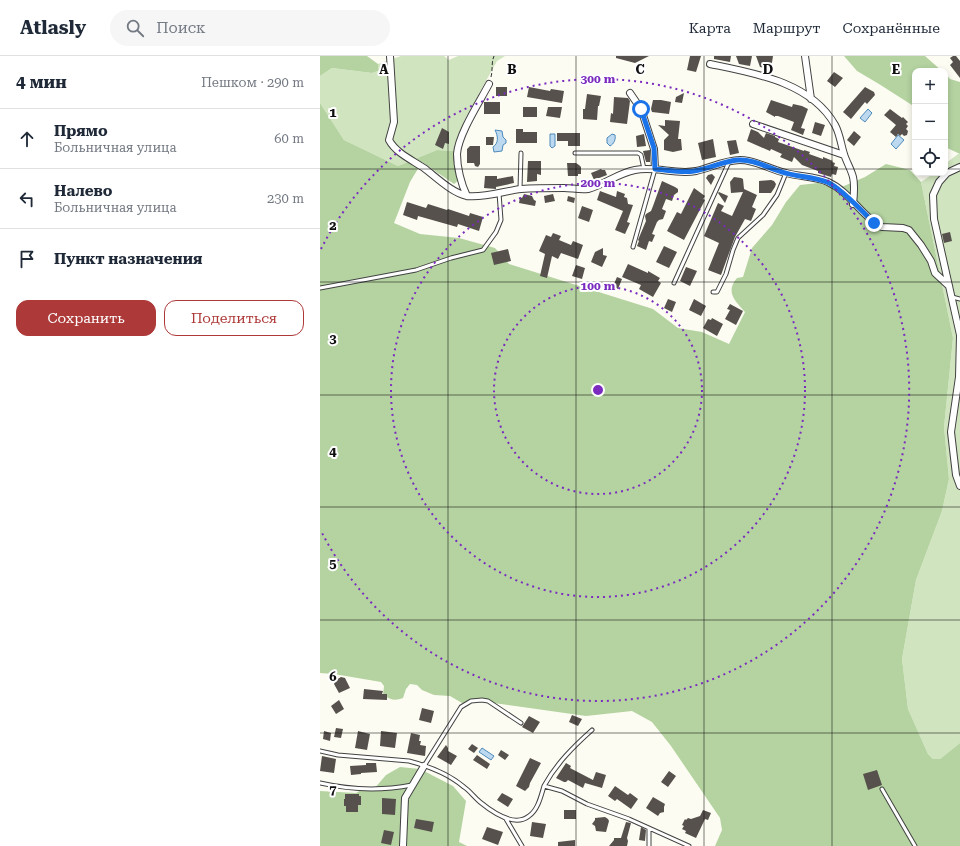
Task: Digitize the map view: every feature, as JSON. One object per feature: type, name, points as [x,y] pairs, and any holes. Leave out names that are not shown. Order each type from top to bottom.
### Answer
[{"type":"street","points":[[390,56],[394,122],[388,140],[390,144],[447,186],[467,196],[485,195],[520,189],[584,189],[600,185],[633,170],[655,169],[682,172],[694,171],[740,160],[755,162],[786,173],[828,182],[845,194],[853,204],[878,226],[903,228],[909,230],[931,262],[935,273],[949,286]]},
{"type":"street","points":[[805,56],[811,99]]},
{"type":"street","points":[[710,64],[752,72],[788,86],[820,105],[835,125],[853,176],[853,204]]},
{"type":"street","points":[[467,196],[460,175],[457,153],[462,136],[489,84]]},
{"type":"street","points":[[630,93],[641,109],[654,148],[655,169]]},
{"type":"street","points":[[753,124],[844,154]]},
{"type":"street","points":[[960,167],[947,173],[939,182],[933,194],[934,219],[960,335],[959,377],[951,432],[956,475],[960,486]]},
{"type":"street","points":[[403,846],[406,798],[424,766]]},
{"type":"lane","points":[[520,189],[521,153]]},
{"type":"lane","points":[[575,153],[638,153],[641,156],[644,169]]},
{"type":"lane","points":[[674,283],[729,162]]},
{"type":"lane","points":[[633,247],[655,169]]},
{"type":"lane","points":[[713,292],[717,292],[726,274],[738,238],[763,215],[777,195],[786,173]]},
{"type":"lane","points":[[320,288],[416,270],[451,258],[483,250],[496,232],[501,220],[499,193]]},
{"type":"lane","points":[[952,297],[960,299]]},
{"type":"lane","points":[[424,766],[461,707],[471,701],[488,701],[521,723]]},
{"type":"lane","points":[[506,819],[522,819],[529,817],[536,808],[544,786],[551,773],[571,749],[592,730]]},
{"type":"lane","points":[[320,751],[346,756],[409,761],[445,775],[464,787],[480,802],[506,819],[522,846]]},
{"type":"lane","points":[[320,783],[363,789],[394,789],[412,785]]},
{"type":"lane","points":[[544,786],[562,791],[587,804],[629,819],[689,846]]},
{"type":"lane","points":[[882,789],[914,846]]},
{"type":"lane","points":[[649,828],[649,846]]},
{"type":"path","points":[[489,84],[493,72],[492,60],[494,56]]},
{"type":"green space","points":[[320,56],[367,56],[378,64],[378,71],[372,73],[332,68],[320,76]]},
{"type":"green space","points":[[401,56],[444,56],[449,60],[458,56],[505,56],[497,61],[465,119],[454,151],[437,150],[398,166],[344,140],[320,103],[320,76],[332,68],[372,73],[378,71],[378,64]]},
{"type":"green space","points":[[844,56],[925,56],[939,68],[912,68],[912,105],[857,71]]},
{"type":"green space","points":[[948,77],[950,79],[960,82],[960,154],[948,148]]},
{"type":"green space","points":[[320,103],[344,140],[398,166],[437,150],[454,151],[459,180],[454,184],[422,162],[410,182],[394,223],[420,234],[459,238],[495,248],[509,264],[653,309],[678,328],[702,332],[729,344],[745,312],[733,296],[733,283],[737,278],[743,277],[752,248],[772,225],[786,202],[800,185],[818,183],[837,189],[865,177],[886,164],[910,170],[912,172],[912,176],[916,176],[921,182],[953,338],[944,427],[949,479],[942,511],[916,580],[902,659],[908,709],[928,754],[933,759],[940,759],[960,743],[960,846],[715,846],[722,830],[720,818],[671,746],[652,722],[632,711],[586,716],[486,702],[462,703],[450,696],[434,695],[422,690],[417,685],[410,684],[406,689],[403,698],[393,700],[383,695],[384,686],[381,682],[320,673]]},
{"type":"green space","points":[[960,154],[960,743],[940,759],[933,759],[928,754],[908,709],[902,659],[916,580],[942,511],[949,479],[944,427],[953,338],[921,182],[930,176],[948,176],[948,162]]},
{"type":"green space","points":[[400,767],[420,769],[453,786],[466,801],[459,842],[467,846],[320,846],[320,791],[356,793],[363,789],[374,789],[386,775]]},
{"type":"water","points":[[868,109],[872,113],[865,122],[860,118]]},
{"type":"water","points":[[495,130],[502,131],[503,137],[506,140],[502,151],[494,152],[493,147],[496,144],[497,139]]},
{"type":"water","points":[[550,134],[555,134],[555,146],[552,148],[550,146]]},
{"type":"water","points":[[612,134],[615,135],[615,138],[614,143],[610,146],[607,143],[607,138]]},
{"type":"water","points":[[898,135],[904,140],[896,149],[891,144]]},
{"type":"water","points":[[482,748],[494,756],[491,760],[479,752]]},
{"type":"building","points":[[616,56],[649,56],[635,63],[616,58]]},
{"type":"building","points":[[690,56],[701,56],[696,72],[687,70]]},
{"type":"building","points":[[714,56],[731,56],[730,62],[714,59]]},
{"type":"building","points":[[736,56],[752,56],[750,66],[739,64]]},
{"type":"building","points":[[756,56],[773,56],[771,69],[760,67]]},
{"type":"building","points":[[956,56],[960,61],[960,78],[950,65],[953,62],[950,58]]},
{"type":"building","points":[[834,72],[843,78],[835,87],[827,81]]},
{"type":"building","points":[[496,87],[507,87],[507,96],[496,96]]},
{"type":"building","points":[[529,87],[550,91],[551,89],[564,91],[562,103],[527,97]]},
{"type":"building","points":[[865,87],[874,92],[875,95],[867,104],[865,102],[851,119],[843,112]]},
{"type":"building","points":[[684,93],[682,103],[675,102],[676,97]]},
{"type":"building","points":[[587,94],[601,96],[598,106],[597,120],[583,119],[583,109],[585,109]]},
{"type":"building","points":[[614,97],[628,98],[630,101],[627,124],[610,122],[611,113],[613,114]]},
{"type":"building","points":[[653,100],[671,102],[669,114],[652,112],[651,109]]},
{"type":"building","points":[[771,100],[792,107],[793,104],[808,109],[801,128],[805,129],[803,135],[791,130],[794,122],[778,116],[775,117],[766,112]]},
{"type":"building","points":[[484,102],[500,102],[500,114],[484,114]]},
{"type":"building","points":[[523,107],[537,107],[537,117],[523,117]]},
{"type":"building","points":[[548,107],[562,107],[560,118],[546,116]]},
{"type":"building","points":[[890,109],[908,122],[906,124],[908,126],[906,129],[908,131],[907,135],[904,136],[902,134],[900,136],[898,134],[896,137],[890,132],[896,125],[884,115]]},
{"type":"building","points":[[665,120],[680,121],[678,139],[681,139],[682,150],[673,152],[664,150],[664,140],[669,135],[658,125],[665,126]]},
{"type":"building","points":[[815,122],[825,125],[821,136],[812,133]]},
{"type":"building","points":[[442,128],[449,132],[449,144],[445,143],[443,149],[435,145]]},
{"type":"building","points":[[516,129],[523,129],[523,132],[537,132],[537,143],[516,143]]},
{"type":"building","points":[[751,129],[758,132],[764,138],[766,133],[775,136],[779,139],[778,142],[810,152],[809,154],[823,159],[823,157],[833,161],[832,162],[835,163],[834,166],[838,167],[836,175],[832,174],[831,177],[818,173],[818,171],[802,165],[794,157],[792,162],[780,157],[782,154],[771,149],[770,151],[747,141]]},
{"type":"building","points":[[854,131],[861,137],[854,146],[847,140]]},
{"type":"building","points":[[557,133],[580,133],[580,146],[568,146],[568,141],[557,141]]},
{"type":"building","points":[[644,134],[646,146],[637,147],[636,136]]},
{"type":"building","points":[[486,137],[494,137],[493,145],[486,145]]},
{"type":"building","points":[[713,139],[716,157],[702,160],[698,143]]},
{"type":"building","points":[[736,140],[739,153],[730,155],[727,141]]},
{"type":"building","points":[[470,146],[480,146],[480,164],[478,167],[475,166],[474,163],[467,163],[467,149]]},
{"type":"building","points":[[650,150],[650,162],[646,162],[643,151]]},
{"type":"building","points":[[528,161],[541,161],[541,175],[537,174],[537,181],[527,182]]},
{"type":"building","points":[[567,163],[576,163],[579,165],[581,167],[581,174],[578,174],[578,176],[568,176]]},
{"type":"building","points":[[601,169],[605,170],[607,175],[594,180],[591,173]]},
{"type":"building","points":[[712,174],[715,177],[711,185],[706,178],[708,175]]},
{"type":"building","points":[[485,176],[497,176],[497,179],[513,176],[514,183],[496,187],[496,189],[484,188]]},
{"type":"building","points":[[734,177],[743,179],[744,189],[757,195],[752,207],[756,209],[751,221],[745,219],[735,237],[721,275],[708,270],[719,243],[704,236],[718,203],[724,206],[721,211],[732,216],[743,192],[731,193],[730,182]]},
{"type":"building","points":[[771,180],[776,184],[771,193],[759,193],[759,181]]},
{"type":"building","points":[[662,181],[678,189],[678,192],[674,195],[672,201],[666,199],[662,209],[666,211],[663,219],[657,222],[652,234],[655,235],[652,242],[649,241],[646,250],[637,246],[638,240],[646,221],[645,216],[651,211]]},
{"type":"building","points":[[694,188],[705,196],[703,199],[705,200],[684,240],[667,231],[677,212],[681,214]]},
{"type":"building","points":[[600,191],[616,197],[617,191],[625,194],[624,197],[627,198],[628,204],[633,205],[627,222],[630,223],[625,234],[615,230],[623,211],[597,200]]},
{"type":"building","points":[[719,192],[728,196],[725,203],[718,193]]},
{"type":"building","points":[[524,194],[532,196],[536,201],[535,206],[519,203],[520,197],[522,198]]},
{"type":"building","points":[[553,194],[555,201],[545,203],[544,196]]},
{"type":"building","points":[[568,196],[575,198],[574,203],[567,201]]},
{"type":"building","points":[[407,202],[426,208],[428,204],[469,216],[470,213],[483,217],[479,231],[458,224],[457,227],[418,216],[417,220],[403,215]]},
{"type":"building","points":[[582,206],[593,210],[589,222],[578,218]]},
{"type":"building","points":[[950,232],[952,241],[944,243],[942,234]]},
{"type":"building","points":[[553,233],[561,236],[559,240],[571,245],[573,241],[583,245],[578,259],[561,253],[558,259],[552,256],[547,278],[540,276],[545,254],[539,251],[546,235],[551,237]]},
{"type":"building","points":[[664,246],[677,252],[669,268],[656,262]]},
{"type":"building","points":[[603,248],[603,255],[607,256],[602,267],[591,262],[595,252]]},
{"type":"building","points":[[508,249],[511,261],[494,265],[491,253]]},
{"type":"building","points":[[628,264],[648,273],[648,271],[660,278],[658,281],[661,283],[653,297],[639,289],[641,285],[622,277]]},
{"type":"building","points":[[576,265],[585,268],[582,279],[572,276]]},
{"type":"building","points":[[686,267],[697,271],[690,286],[680,281]]},
{"type":"building","points":[[617,277],[622,279],[618,289],[613,286]]},
{"type":"building","points":[[668,299],[676,302],[672,312],[664,308]]},
{"type":"building","points":[[694,299],[706,306],[701,316],[689,310]]},
{"type":"building","points":[[730,304],[743,311],[736,325],[725,319],[730,310],[727,309]]},
{"type":"building","points":[[712,318],[723,324],[717,336],[703,328],[708,319],[711,320]]},
{"type":"building","points":[[341,677],[345,678],[350,688],[339,693],[334,684],[336,680]]},
{"type":"building","points":[[364,689],[383,691],[382,694],[387,694],[387,700],[363,699]]},
{"type":"building","points":[[339,700],[344,709],[336,714],[331,706]]},
{"type":"building","points":[[422,708],[434,711],[431,723],[419,720]]},
{"type":"building","points":[[572,715],[582,719],[578,726],[569,722]]},
{"type":"building","points":[[529,716],[540,722],[533,733],[522,727]]},
{"type":"building","points":[[336,728],[343,729],[341,738],[334,737]]},
{"type":"building","points":[[324,731],[331,733],[330,741],[323,739]]},
{"type":"building","points":[[358,731],[370,734],[367,750],[355,748]]},
{"type":"building","points":[[381,731],[397,733],[395,748],[380,746]]},
{"type":"building","points":[[411,733],[420,735],[420,745],[426,746],[425,756],[407,753]]},
{"type":"building","points":[[472,744],[478,748],[474,753],[468,749]]},
{"type":"building","points":[[446,745],[448,751],[457,756],[451,765],[437,757]]},
{"type":"building","points":[[501,750],[509,755],[505,760],[498,755]]},
{"type":"building","points":[[477,755],[490,764],[487,769],[473,760]]},
{"type":"building","points":[[322,756],[336,759],[334,773],[320,771]]},
{"type":"building","points":[[530,758],[541,763],[529,787],[525,791],[516,786]]},
{"type":"building","points":[[366,763],[376,763],[377,772],[351,775],[350,766],[366,765]]},
{"type":"building","points":[[566,763],[571,766],[570,768],[593,780],[596,772],[606,775],[602,788],[585,783],[583,788],[568,780],[564,782],[556,778]]},
{"type":"building","points":[[877,770],[882,785],[868,790],[863,774]]},
{"type":"building","points":[[669,771],[676,776],[668,787],[661,782]]},
{"type":"building","points":[[615,786],[628,795],[630,793],[638,799],[631,809],[617,799],[615,801],[608,796]]},
{"type":"building","points":[[502,793],[513,799],[508,807],[497,800]]},
{"type":"building","points":[[345,794],[359,794],[359,796],[361,796],[361,805],[358,805],[358,812],[346,812],[346,806],[344,806]]},
{"type":"building","points":[[653,797],[665,804],[664,812],[660,813],[658,816],[646,808]]},
{"type":"building","points":[[382,798],[396,799],[395,815],[382,814]]},
{"type":"building","points":[[564,810],[576,810],[576,819],[564,819]]},
{"type":"building","points":[[703,810],[711,813],[708,820],[705,819],[696,838],[685,833],[686,831],[682,829],[684,826],[682,825],[685,819],[700,816]]},
{"type":"building","points":[[605,817],[609,821],[606,832],[596,831],[595,826],[592,824],[595,818]]},
{"type":"building","points":[[416,819],[434,822],[432,832],[414,828]]},
{"type":"building","points":[[532,822],[546,824],[543,838],[530,836]]},
{"type":"building","points":[[626,822],[631,823],[627,838],[627,846],[609,846],[614,838],[621,838]]},
{"type":"building","points":[[487,827],[503,832],[498,845],[482,839]]},
{"type":"building","points":[[641,827],[646,830],[645,841],[639,840]]},
{"type":"building","points":[[384,830],[394,832],[391,845],[381,843]]},
{"type":"building","points":[[575,840],[575,846],[558,846],[558,842]]},
{"type":"route","points":[[641,109],[654,148],[655,169],[682,172],[694,171],[740,160],[755,162],[786,173],[828,182],[845,194],[853,204],[874,223]]}]
